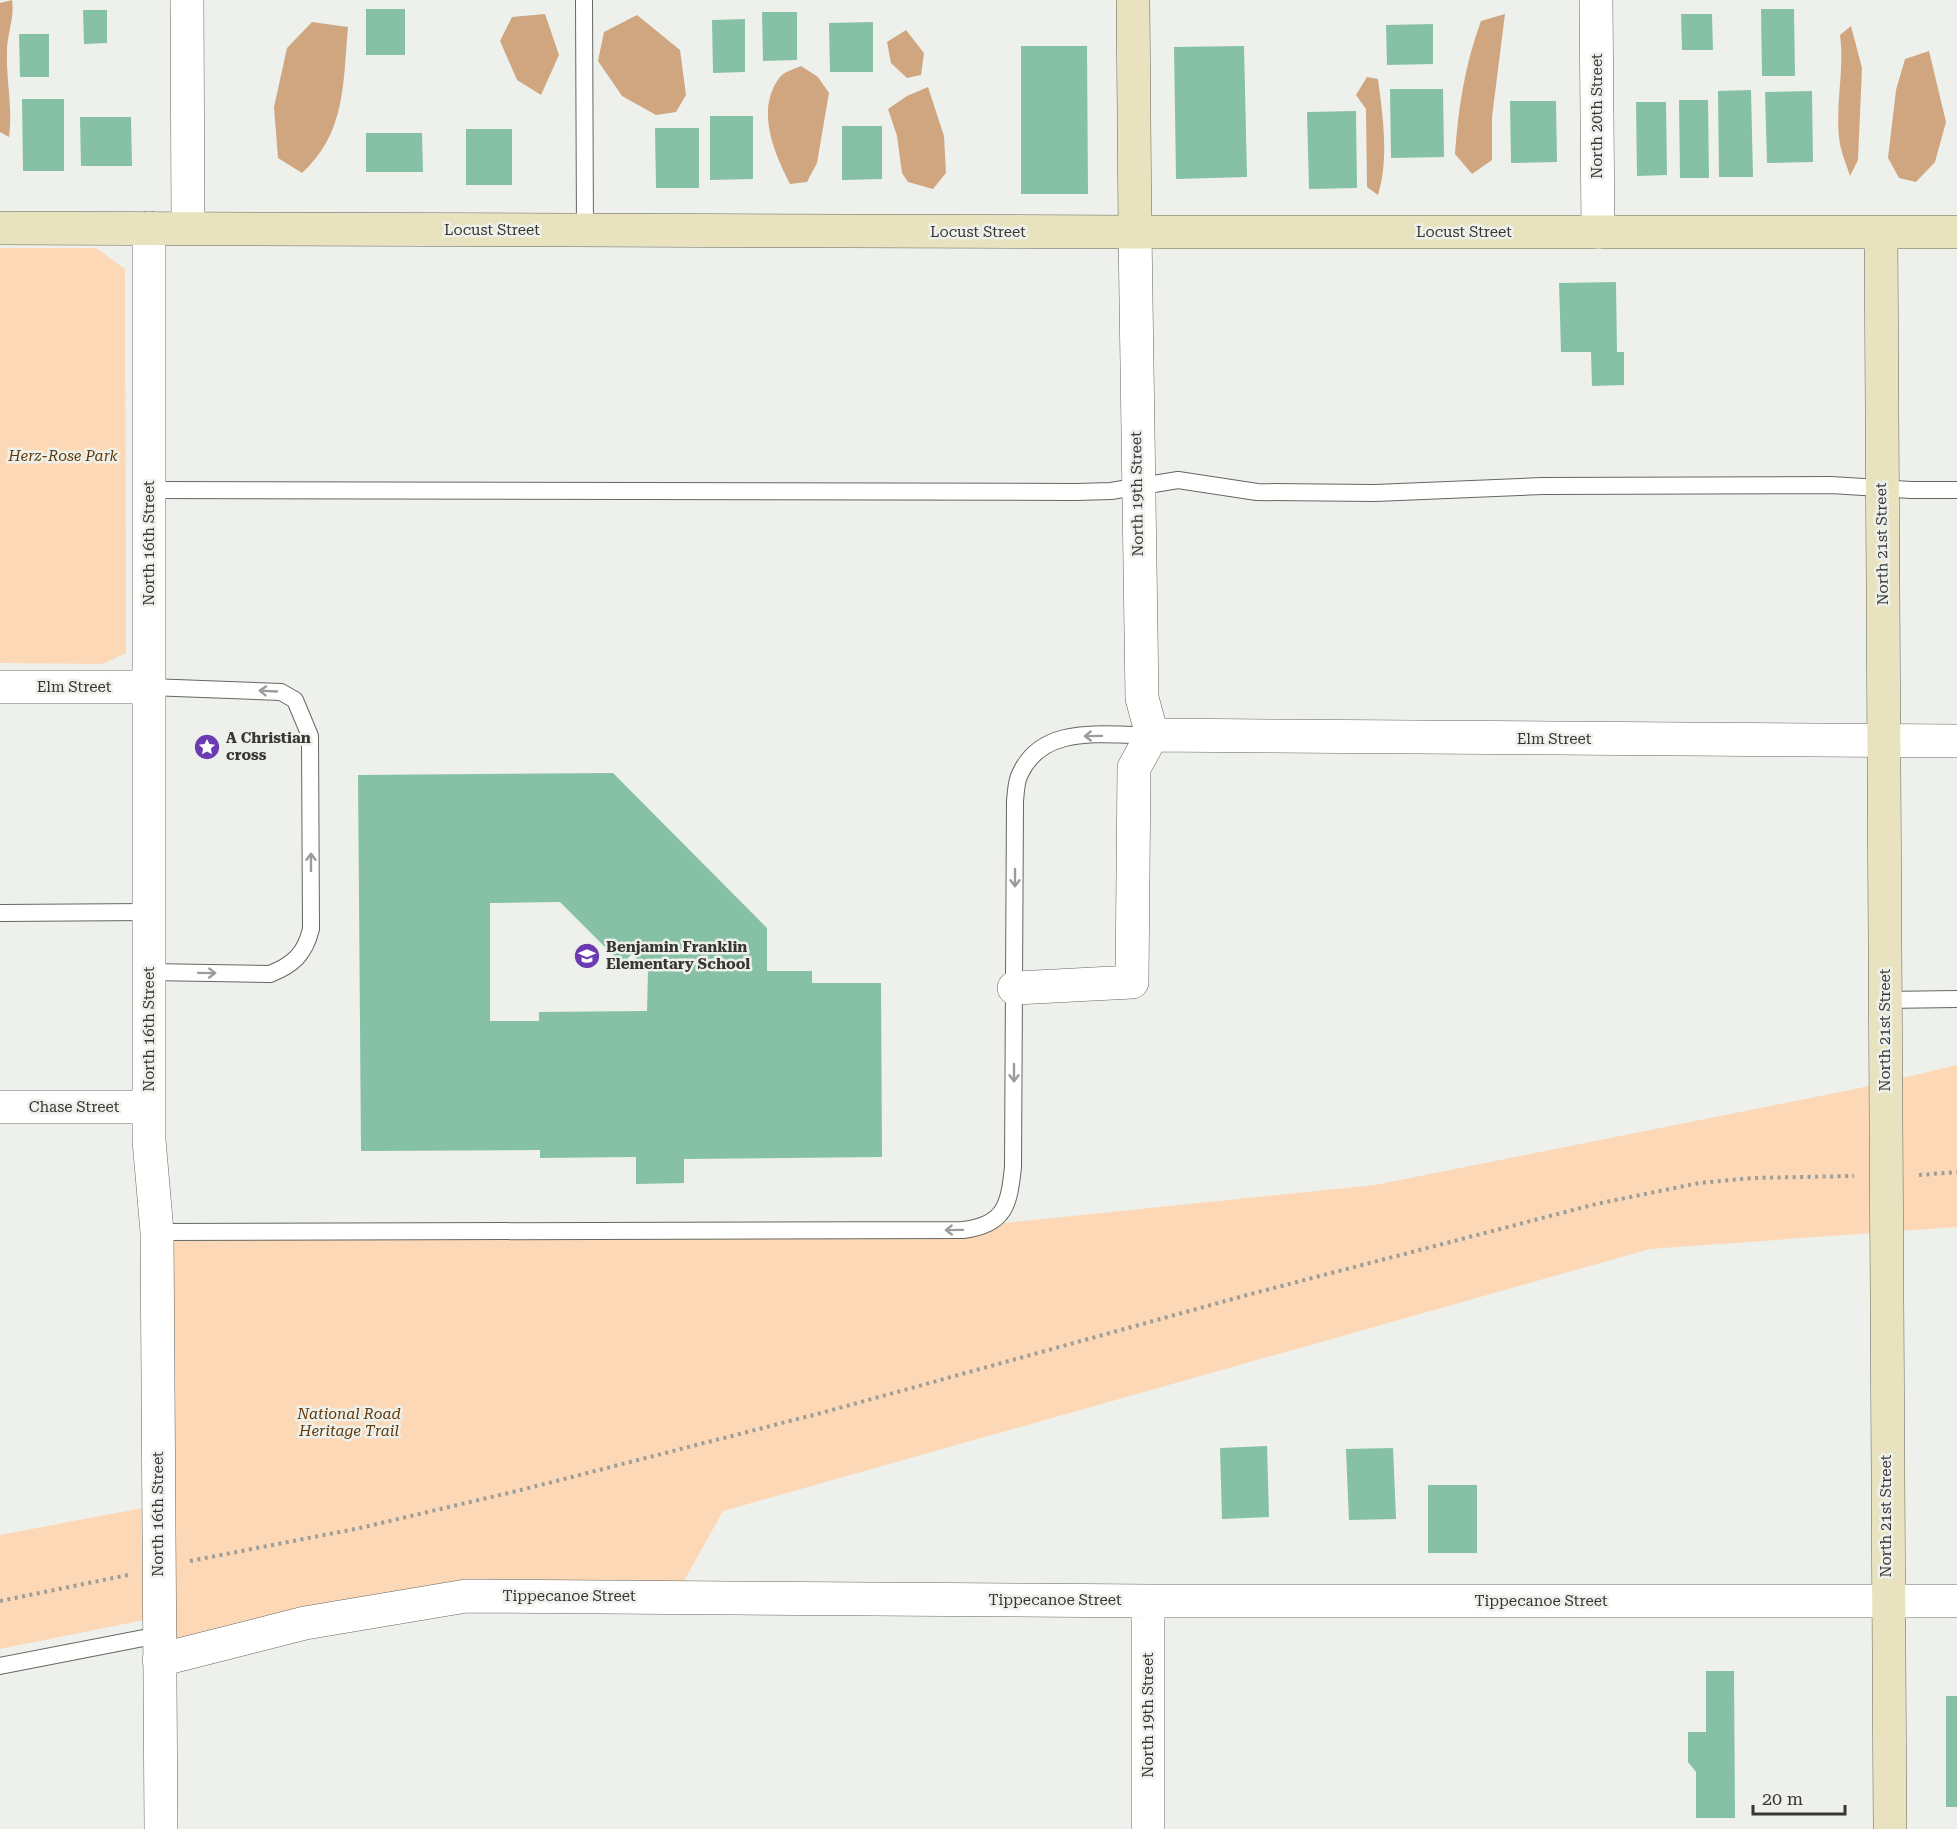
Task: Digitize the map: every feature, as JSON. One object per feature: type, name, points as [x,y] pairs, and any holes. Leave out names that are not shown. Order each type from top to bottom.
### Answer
[{"type":"street","points":[[187,0],[188,228]]},
{"type":"street","name":"North 19th Street","points":[[1133,0],[1137,486],[1142,698],[1152,735]]},
{"type":"street","name":"North 20th Street","points":[[1596,0],[1598,232]]},
{"type":"street","name":"Locust Street","points":[[0,228],[1957,232]]},
{"type":"street","name":"North 16th Street","points":[[149,228],[149,1107],[157,1232],[161,1829]]},
{"type":"street","name":"North 21st Street","points":[[1881,232],[1890,1829]]},
{"type":"street","name":"Elm Street","points":[[0,687],[149,687]]},
{"type":"street","points":[[1014,988],[1132,982],[1134,768],[1152,735]]},
{"type":"street","name":"Elm Street","points":[[1152,735],[1957,741]]},
{"type":"street","name":"Chase Street","points":[[0,1107],[149,1107]]},
{"type":"street","name":"Tippecanoe Street","points":[[159,1647],[466,1596],[1148,1601],[1957,1602]]},
{"type":"street","name":"North 19th Street","points":[[1148,1601],[1148,1829]]},
{"type":"lane","points":[[584,0],[585,230]]},
{"type":"lane","points":[[149,490],[1076,492],[1111,491],[1178,480],[1257,492],[1375,493],[1542,486],[1854,485],[1881,488],[1957,489]]},
{"type":"lane","points":[[149,687],[281,692],[296,700],[310,736],[311,929],[307,944],[299,957],[288,967],[270,974],[149,972]]},
{"type":"lane","points":[[157,1232],[963,1230],[984,1227],[1000,1216],[1010,1195],[1013,1167],[1015,801],[1019,775],[1035,750],[1061,736],[1152,735]]},
{"type":"lane","points":[[0,913],[149,912]]},
{"type":"lane","points":[[1884,1000],[1957,999]]},
{"type":"lane","points":[[0,1666],[159,1647]]},
{"type":"path","points":[[1916,1176],[1957,1172]]},
{"type":"path","points":[[194,1561],[360,1528],[533,1487],[821,1413],[1258,1292],[1628,1197],[1699,1183],[1752,1178],[1862,1176]]},
{"type":"path","points":[[0,1601],[120,1577]]},
{"type":"green space","name":"Herz-Rose Park","points":[[0,248],[96,248],[125,269],[126,653],[103,664],[0,663]]},
{"type":"green space","name":"National Road Heritage Trail","points":[[1957,1065],[1957,1227],[1650,1249],[723,1511],[675,1597],[466,1596],[159,1660],[159,1617],[0,1649],[0,1535],[158,1505],[157,1232],[936,1230],[1375,1185],[1860,1088]]},
{"type":"shaded area","points":[[12,0],[7,51],[9,137],[0,132],[0,3]]},
{"type":"shaded area","points":[[545,14],[559,55],[541,95],[517,80],[500,41],[512,17]]},
{"type":"shaded area","points":[[1505,14],[1492,117],[1492,160],[1472,174],[1455,154],[1460,103],[1475,37],[1481,21]]},
{"type":"shaded area","points":[[637,15],[680,50],[686,95],[676,112],[656,115],[622,96],[598,61],[604,32]]},
{"type":"shaded area","points":[[312,22],[348,27],[343,87],[335,124],[316,158],[302,173],[278,158],[274,107],[287,48]]},
{"type":"shaded area","points":[[1851,26],[1862,68],[1858,160],[1850,176],[1840,144],[1838,117],[1840,35]]},
{"type":"shaded area","points":[[906,30],[924,53],[921,75],[907,78],[891,63],[887,42]]},
{"type":"shaded area","points":[[1929,51],[1946,122],[1935,162],[1916,182],[1899,178],[1888,158],[1896,90],[1905,59]]},
{"type":"shaded area","points":[[801,66],[818,77],[829,93],[817,163],[807,182],[790,184],[773,145],[768,117],[769,103],[780,77]]},
{"type":"shaded area","points":[[1367,77],[1378,79],[1383,123],[1383,167],[1378,195],[1367,187],[1366,109],[1356,95]]},
{"type":"shaded area","points":[[928,87],[944,136],[946,173],[933,189],[908,182],[902,173],[897,136],[888,109],[907,96]]},
{"type":"building","points":[[366,9],[405,9],[405,55],[366,55]]},
{"type":"building","points":[[1761,9],[1794,9],[1795,76],[1762,76]]},
{"type":"building","points":[[83,10],[107,10],[107,43],[84,44]]},
{"type":"building","points":[[762,12],[797,12],[797,60],[763,61]]},
{"type":"building","points":[[1681,14],[1712,14],[1713,50],[1682,50]]},
{"type":"building","points":[[745,19],[745,72],[713,73],[712,20]]},
{"type":"building","points":[[873,22],[873,72],[830,72],[829,23]]},
{"type":"building","points":[[1433,24],[1433,64],[1387,65],[1386,25]]},
{"type":"building","points":[[19,34],[49,34],[49,77],[20,77]]},
{"type":"building","points":[[1021,46],[1087,46],[1088,194],[1021,194]]},
{"type":"building","points":[[1244,46],[1247,177],[1176,179],[1174,47]]},
{"type":"building","points":[[1390,89],[1443,89],[1444,157],[1391,158]]},
{"type":"building","points":[[1751,90],[1753,177],[1719,177],[1718,91]]},
{"type":"building","points":[[1812,91],[1813,162],[1767,163],[1765,92]]},
{"type":"building","points":[[22,99],[64,99],[64,171],[23,171]]},
{"type":"building","points":[[1679,100],[1708,100],[1709,178],[1680,178]]},
{"type":"building","points":[[1510,101],[1556,101],[1557,162],[1511,163]]},
{"type":"building","points":[[1636,102],[1666,102],[1667,175],[1637,176]]},
{"type":"building","points":[[1356,111],[1357,188],[1309,189],[1307,112]]},
{"type":"building","points":[[710,116],[753,116],[753,179],[710,180]]},
{"type":"building","points":[[80,117],[131,117],[132,166],[81,166]]},
{"type":"building","points":[[842,126],[882,126],[882,179],[842,180]]},
{"type":"building","points":[[655,128],[699,128],[699,188],[656,188]]},
{"type":"building","points":[[466,129],[512,129],[512,185],[466,185]]},
{"type":"building","points":[[366,133],[422,133],[423,172],[366,172]]},
{"type":"building","points":[[1616,282],[1617,352],[1624,352],[1624,385],[1592,386],[1591,352],[1561,352],[1559,283]]},
{"type":"building","points":[[613,773],[767,928],[767,971],[812,971],[812,983],[881,983],[882,1157],[684,1159],[684,1183],[636,1184],[636,1157],[540,1158],[540,1150],[361,1151],[358,775]],"holes":[[[560,902],[622,964],[632,954],[648,971],[647,1011],[539,1012],[539,1021],[490,1021],[490,903]]]},
{"type":"building","points":[[1267,1446],[1269,1517],[1222,1519],[1220,1448]]},
{"type":"building","points":[[1393,1448],[1396,1519],[1349,1520],[1346,1449]]},
{"type":"building","points":[[1428,1485],[1477,1485],[1477,1553],[1428,1553]]},
{"type":"building","points":[[1706,1671],[1734,1671],[1735,1818],[1696,1818],[1696,1772],[1688,1762],[1688,1732],[1706,1732]]},
{"type":"building","points":[[1946,1696],[1957,1696],[1957,1807],[1946,1807]]},
{"type":"place","name":"A Christian cross","points":[[207,747]]},
{"type":"place","name":"Benjamin Franklin Elementary School","points":[[587,956]]}]
